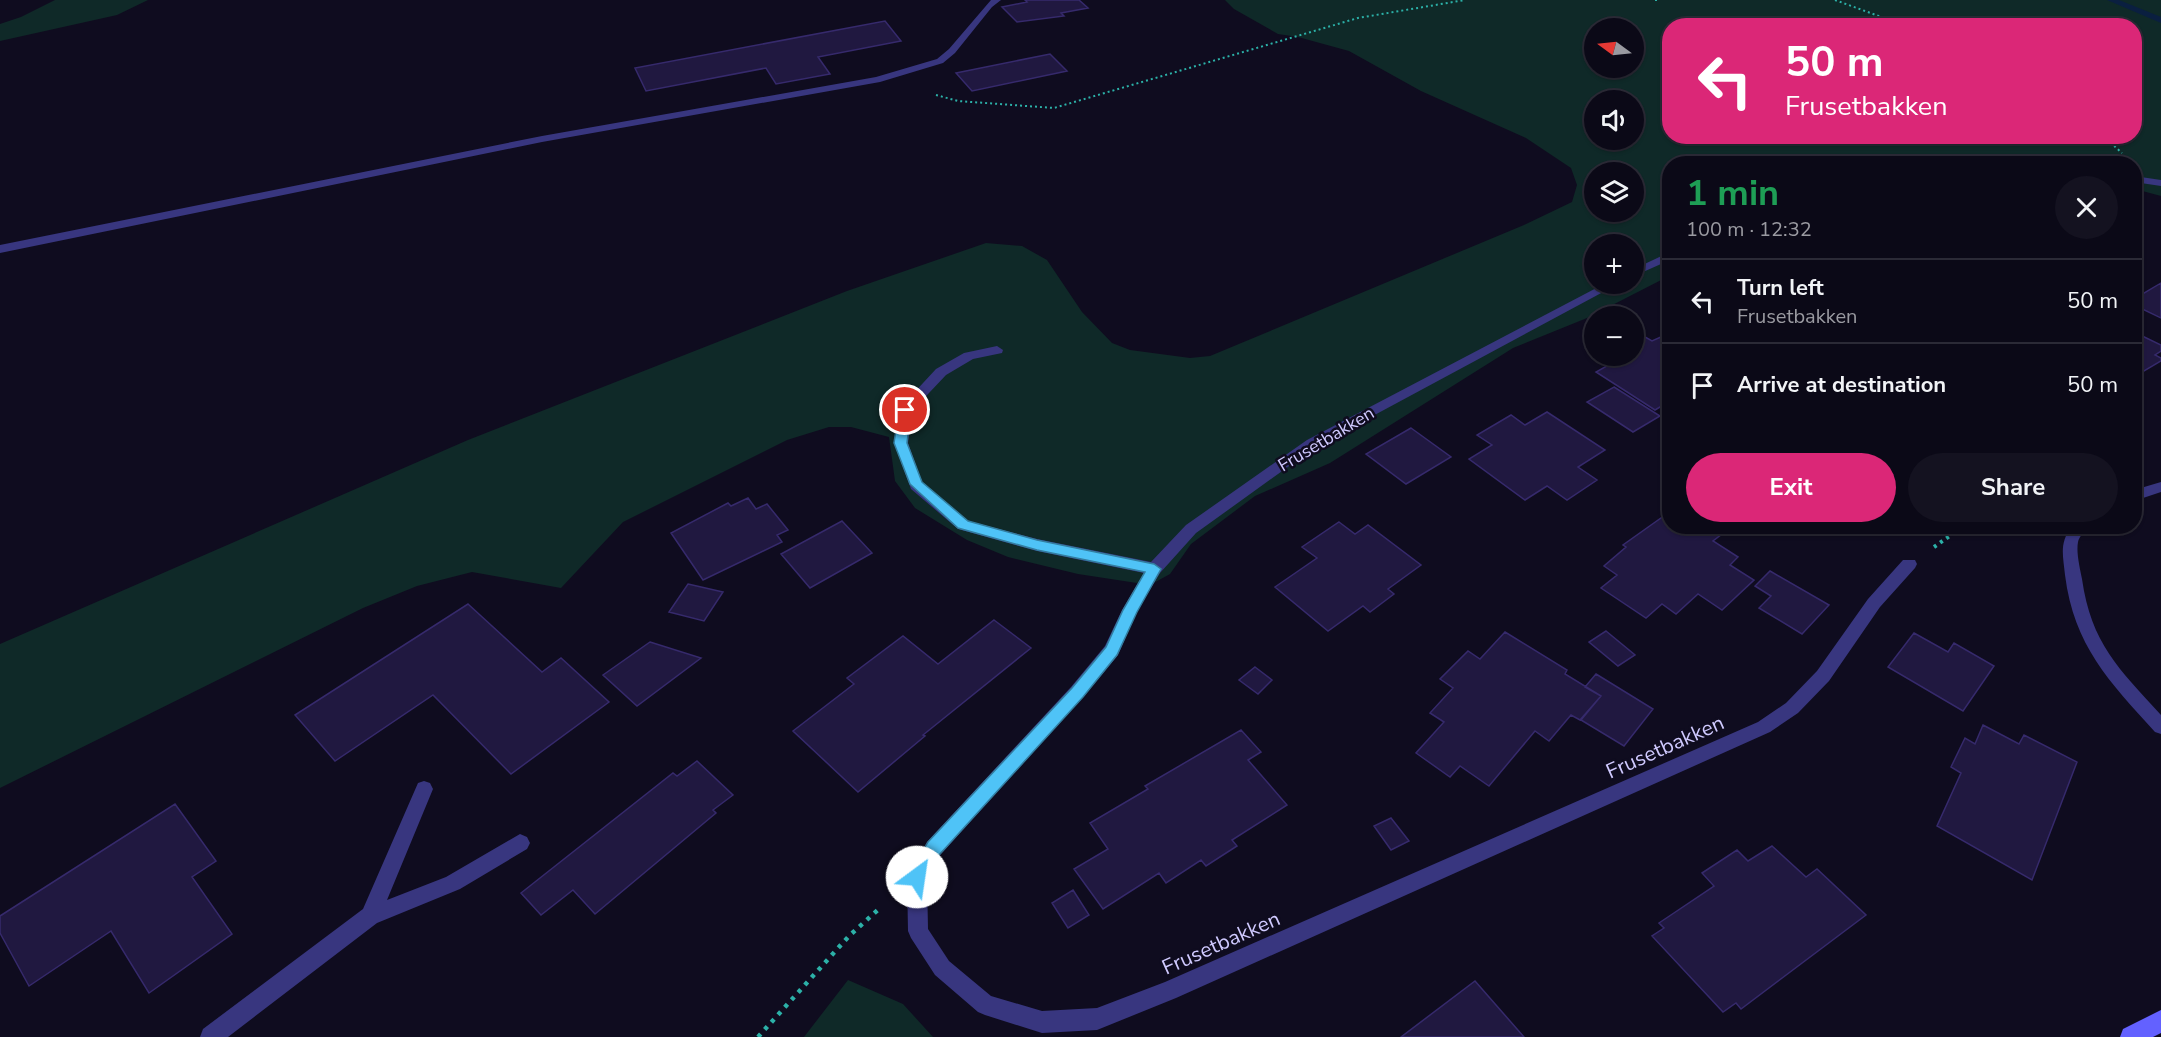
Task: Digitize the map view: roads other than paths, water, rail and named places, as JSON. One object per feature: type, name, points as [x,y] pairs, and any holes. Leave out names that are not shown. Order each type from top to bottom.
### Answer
[{"type":"main road","points":[[2131,1037],[2161,1021]]},
{"type":"street","points":[[0,249],[542,139],[877,80],[940,61],[952,51],[989,5],[997,0]]},
{"type":"street","points":[[2142,180],[2161,183]]},
{"type":"street","points":[[1644,268],[1662,259]]},
{"type":"street","name":"Frusetbakken","points":[[1592,294],[1312,443],[1191,529],[1154,569],[1130,610],[1112,650],[1077,692],[934,848],[917,877],[918,931],[942,968],[985,1005],[1042,1022],[1097,1019],[1169,991],[1764,727],[1792,708],[1823,675],[1874,603],[1909,564]]},
{"type":"street","points":[[997,350],[969,356],[941,372],[905,410],[901,443],[916,484],[963,525],[1037,545],[1154,569]]},
{"type":"street","points":[[2142,493],[2161,487]]},
{"type":"street","points":[[2074,534],[2070,540],[2071,564],[2079,605],[2095,648],[2116,678],[2161,727]]},
{"type":"street","points":[[370,916],[424,789]]},
{"type":"street","points":[[211,1037],[370,916],[453,883],[520,843]]},
{"type":"waterway","points":[[2111,0],[2161,20]]}]
